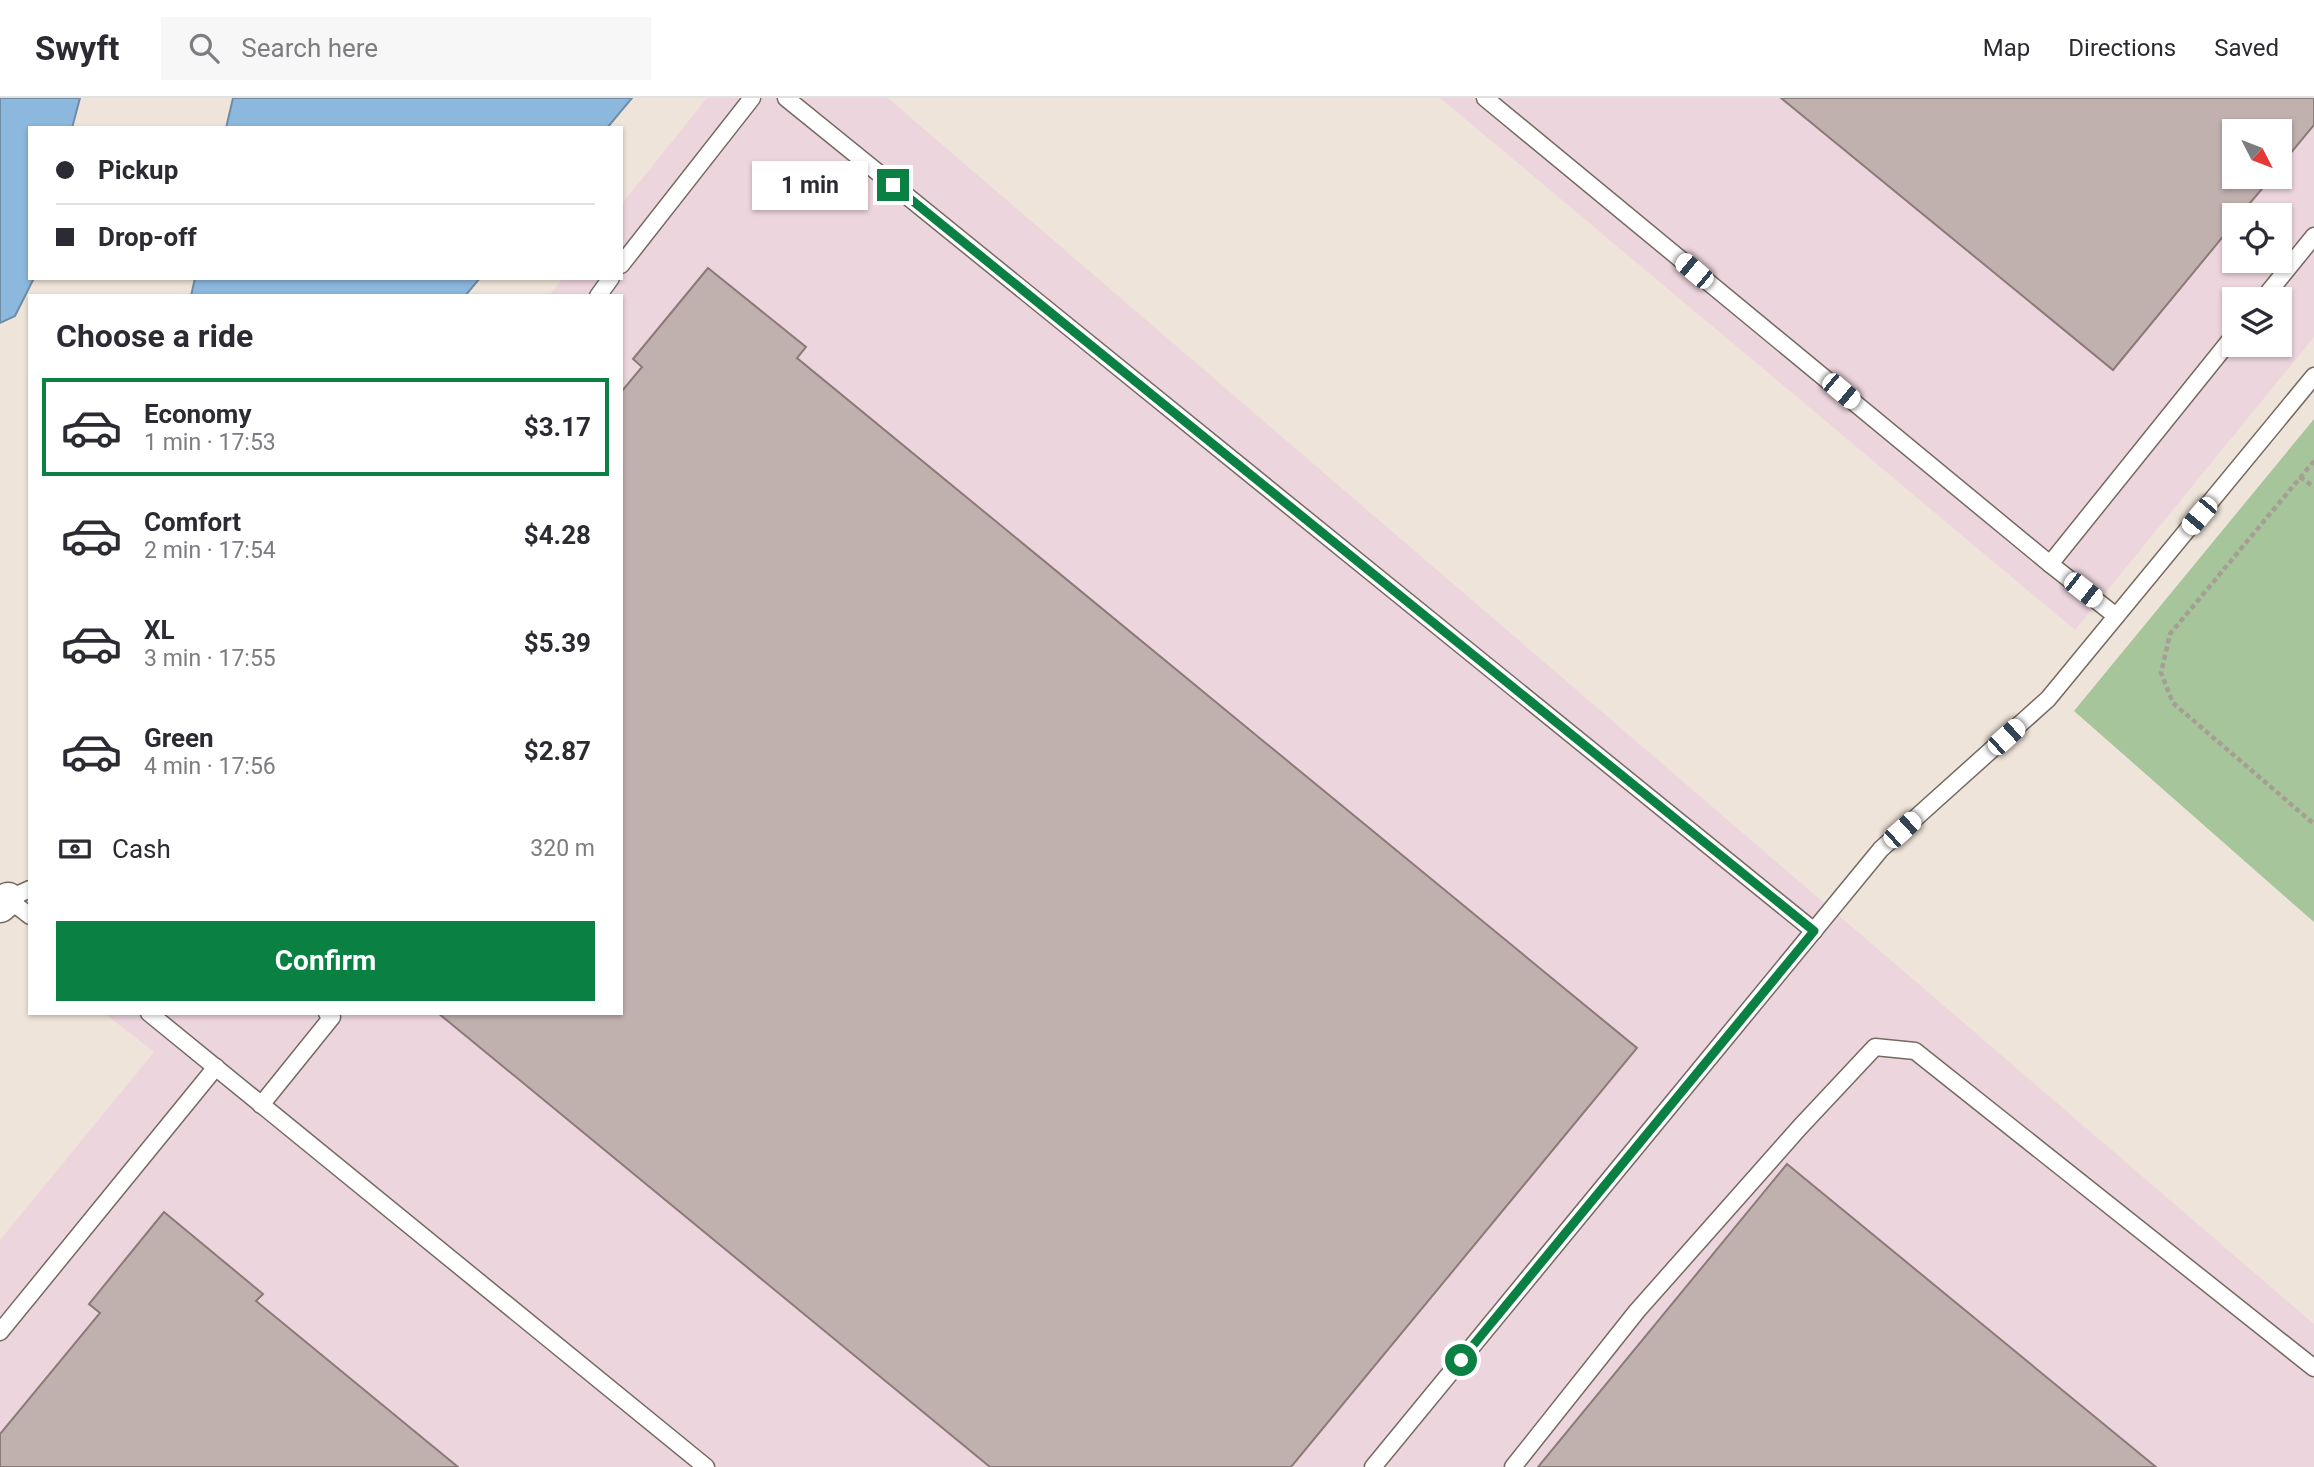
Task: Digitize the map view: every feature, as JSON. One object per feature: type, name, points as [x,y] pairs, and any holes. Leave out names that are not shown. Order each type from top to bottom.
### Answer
[{"type":"lane","points":[[623,262],[752,98]]},
{"type":"lane","points":[[786,98],[1814,931]]},
{"type":"lane","points":[[1485,98],[2116,616]]},
{"type":"lane","points":[[2273,287],[2314,236]]},
{"type":"lane","points":[[2050,564],[2222,350]]},
{"type":"lane","points":[[1373,1467],[1881,849],[2048,699],[2314,376]]},
{"type":"lane","points":[[151,1015],[706,1467]]},
{"type":"lane","points":[[261,1105],[332,1017],[330,1015]]},
{"type":"lane","points":[[1513,1467],[1637,1311],[1875,1047],[1915,1051],[2314,1367]]},
{"type":"lane","points":[[0,1332],[216,1067]]},
{"type":"path","points":[[2314,461],[2170,634],[2161,673],[2173,703],[2314,824]]},
{"type":"path","points":[[2300,477],[2314,487]]},
{"type":"shaded area","points":[[707,98],[888,98],[2314,1324],[2314,1467],[0,1467],[0,1240],[154,1052],[107,1015],[623,1015],[623,294],[551,294],[561,280],[623,280],[623,203]]},
{"type":"shaded area","points":[[1440,98],[2314,98],[2314,337],[2075,630]]},
{"type":"green space","points":[[2314,419],[2314,922],[2074,711]]},
{"type":"water","points":[[0,98],[80,98],[73,126],[28,126],[28,280],[33,280],[15,316],[0,323]]},
{"type":"water","points":[[233,98],[632,98],[609,126],[226,126]]},
{"type":"water","points":[[195,280],[478,280],[467,294],[191,294]]},
{"type":"building","points":[[1781,98],[2314,98],[2314,125],[2292,152],[2292,119],[2222,119],[2222,189],[2262,189],[2250,203],[2222,203],[2222,238],[2113,370]]},
{"type":"building","points":[[708,268],[806,347],[797,358],[1637,1048],[1291,1467],[990,1467],[440,1015],[623,1015],[623,390],[642,367],[633,359]]},
{"type":"building","points":[[1787,1164],[2156,1467],[1538,1467]]},
{"type":"building","points":[[164,1212],[263,1294],[256,1301],[458,1467],[0,1467],[0,1434],[100,1313],[89,1304]]},
{"type":"route","points":[[893,185],[1814,931],[1461,1360]]}]
